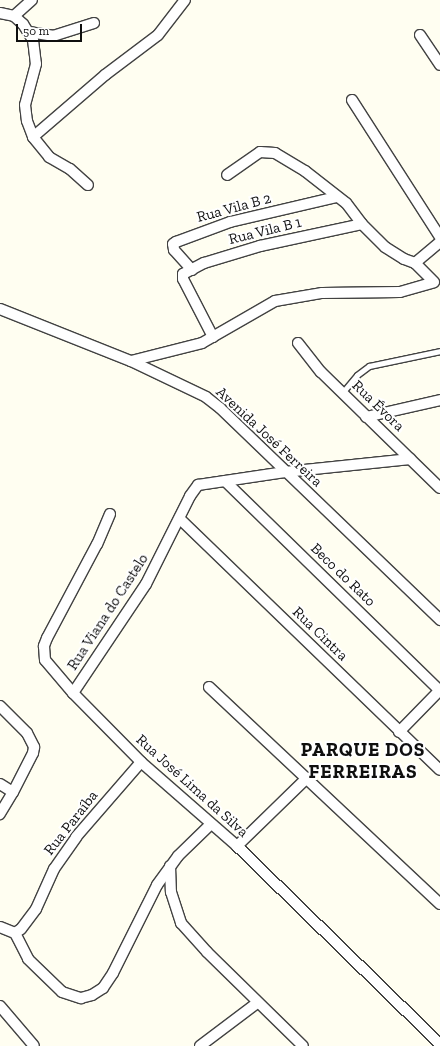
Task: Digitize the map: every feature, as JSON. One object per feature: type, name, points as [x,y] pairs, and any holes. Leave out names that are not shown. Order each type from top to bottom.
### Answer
[{"type":"street","points":[[14,16],[32,0]]},
{"type":"street","points":[[33,137],[105,75],[158,35],[185,0]]},
{"type":"street","points":[[0,13],[14,16],[30,32],[36,51],[36,64],[25,114],[33,137],[49,157],[70,169],[88,185]]},
{"type":"street","points":[[30,32],[53,36],[94,23]]},
{"type":"street","points":[[420,35],[440,64]]},
{"type":"street","points":[[352,100],[440,237]]},
{"type":"street","points":[[227,175],[249,157],[260,152],[269,152],[304,171],[346,203],[362,224],[394,254],[415,263],[437,286]]},
{"type":"street","name":"Rua Vila B 2","points":[[192,270],[174,250],[173,244],[176,242],[230,222],[337,197]]},
{"type":"street","name":"Rua Vila B 1","points":[[213,338],[183,279],[183,274],[204,263],[260,246],[362,224]]},
{"type":"street","points":[[415,263],[440,242]]},
{"type":"street","points":[[131,361],[188,348],[213,338],[275,300],[322,293],[400,292],[437,286]]},
{"type":"street","name":"Avenida José Ferreira","points":[[0,309],[131,361],[206,397],[220,408],[284,472],[440,620]]},
{"type":"street","name":"Rua Évora","points":[[298,343],[308,358],[342,393],[440,488]]},
{"type":"street","points":[[366,417],[440,400]]},
{"type":"street","points":[[225,480],[284,472],[410,459]]},
{"type":"street","name":"Rua Viana do Castelo","points":[[73,693],[146,584],[180,519],[190,496],[198,485],[225,480]]},
{"type":"street","name":"Beco do Rato","points":[[225,480],[440,690]]},
{"type":"street","name":"Rua José Lima da Silva","points":[[110,514],[44,646],[45,660],[73,693],[141,762],[210,824],[237,846],[440,1044]]},
{"type":"street","name":"Rua Cintra","points":[[180,519],[440,770]]},
{"type":"street","points":[[209,687],[440,904]]},
{"type":"street","points":[[399,732],[440,690]]},
{"type":"street","points":[[0,706],[27,733],[34,747],[33,753],[0,814]]},
{"type":"street","name":"Rua Paraíba","points":[[15,933],[21,929],[36,909],[54,869],[76,837],[141,762]]},
{"type":"street","points":[[237,846],[307,778]]},
{"type":"street","points":[[0,784],[13,792]]},
{"type":"street","points":[[0,927],[15,933],[28,959],[62,992],[80,998],[92,995],[103,988],[113,973],[147,902],[170,866],[210,824]]},
{"type":"street","points":[[170,866],[171,892],[182,923],[192,937],[257,1003],[303,1046]]},
{"type":"street","points":[[200,1046],[257,1003]]},
{"type":"street","points":[[0,1006],[34,1046]]},
{"type":"lane","points":[[342,393],[357,375],[369,366],[440,351]]},
{"type":"district","name":"PARQUE DOS FERREIRAS","points":[[363,761]]}]
